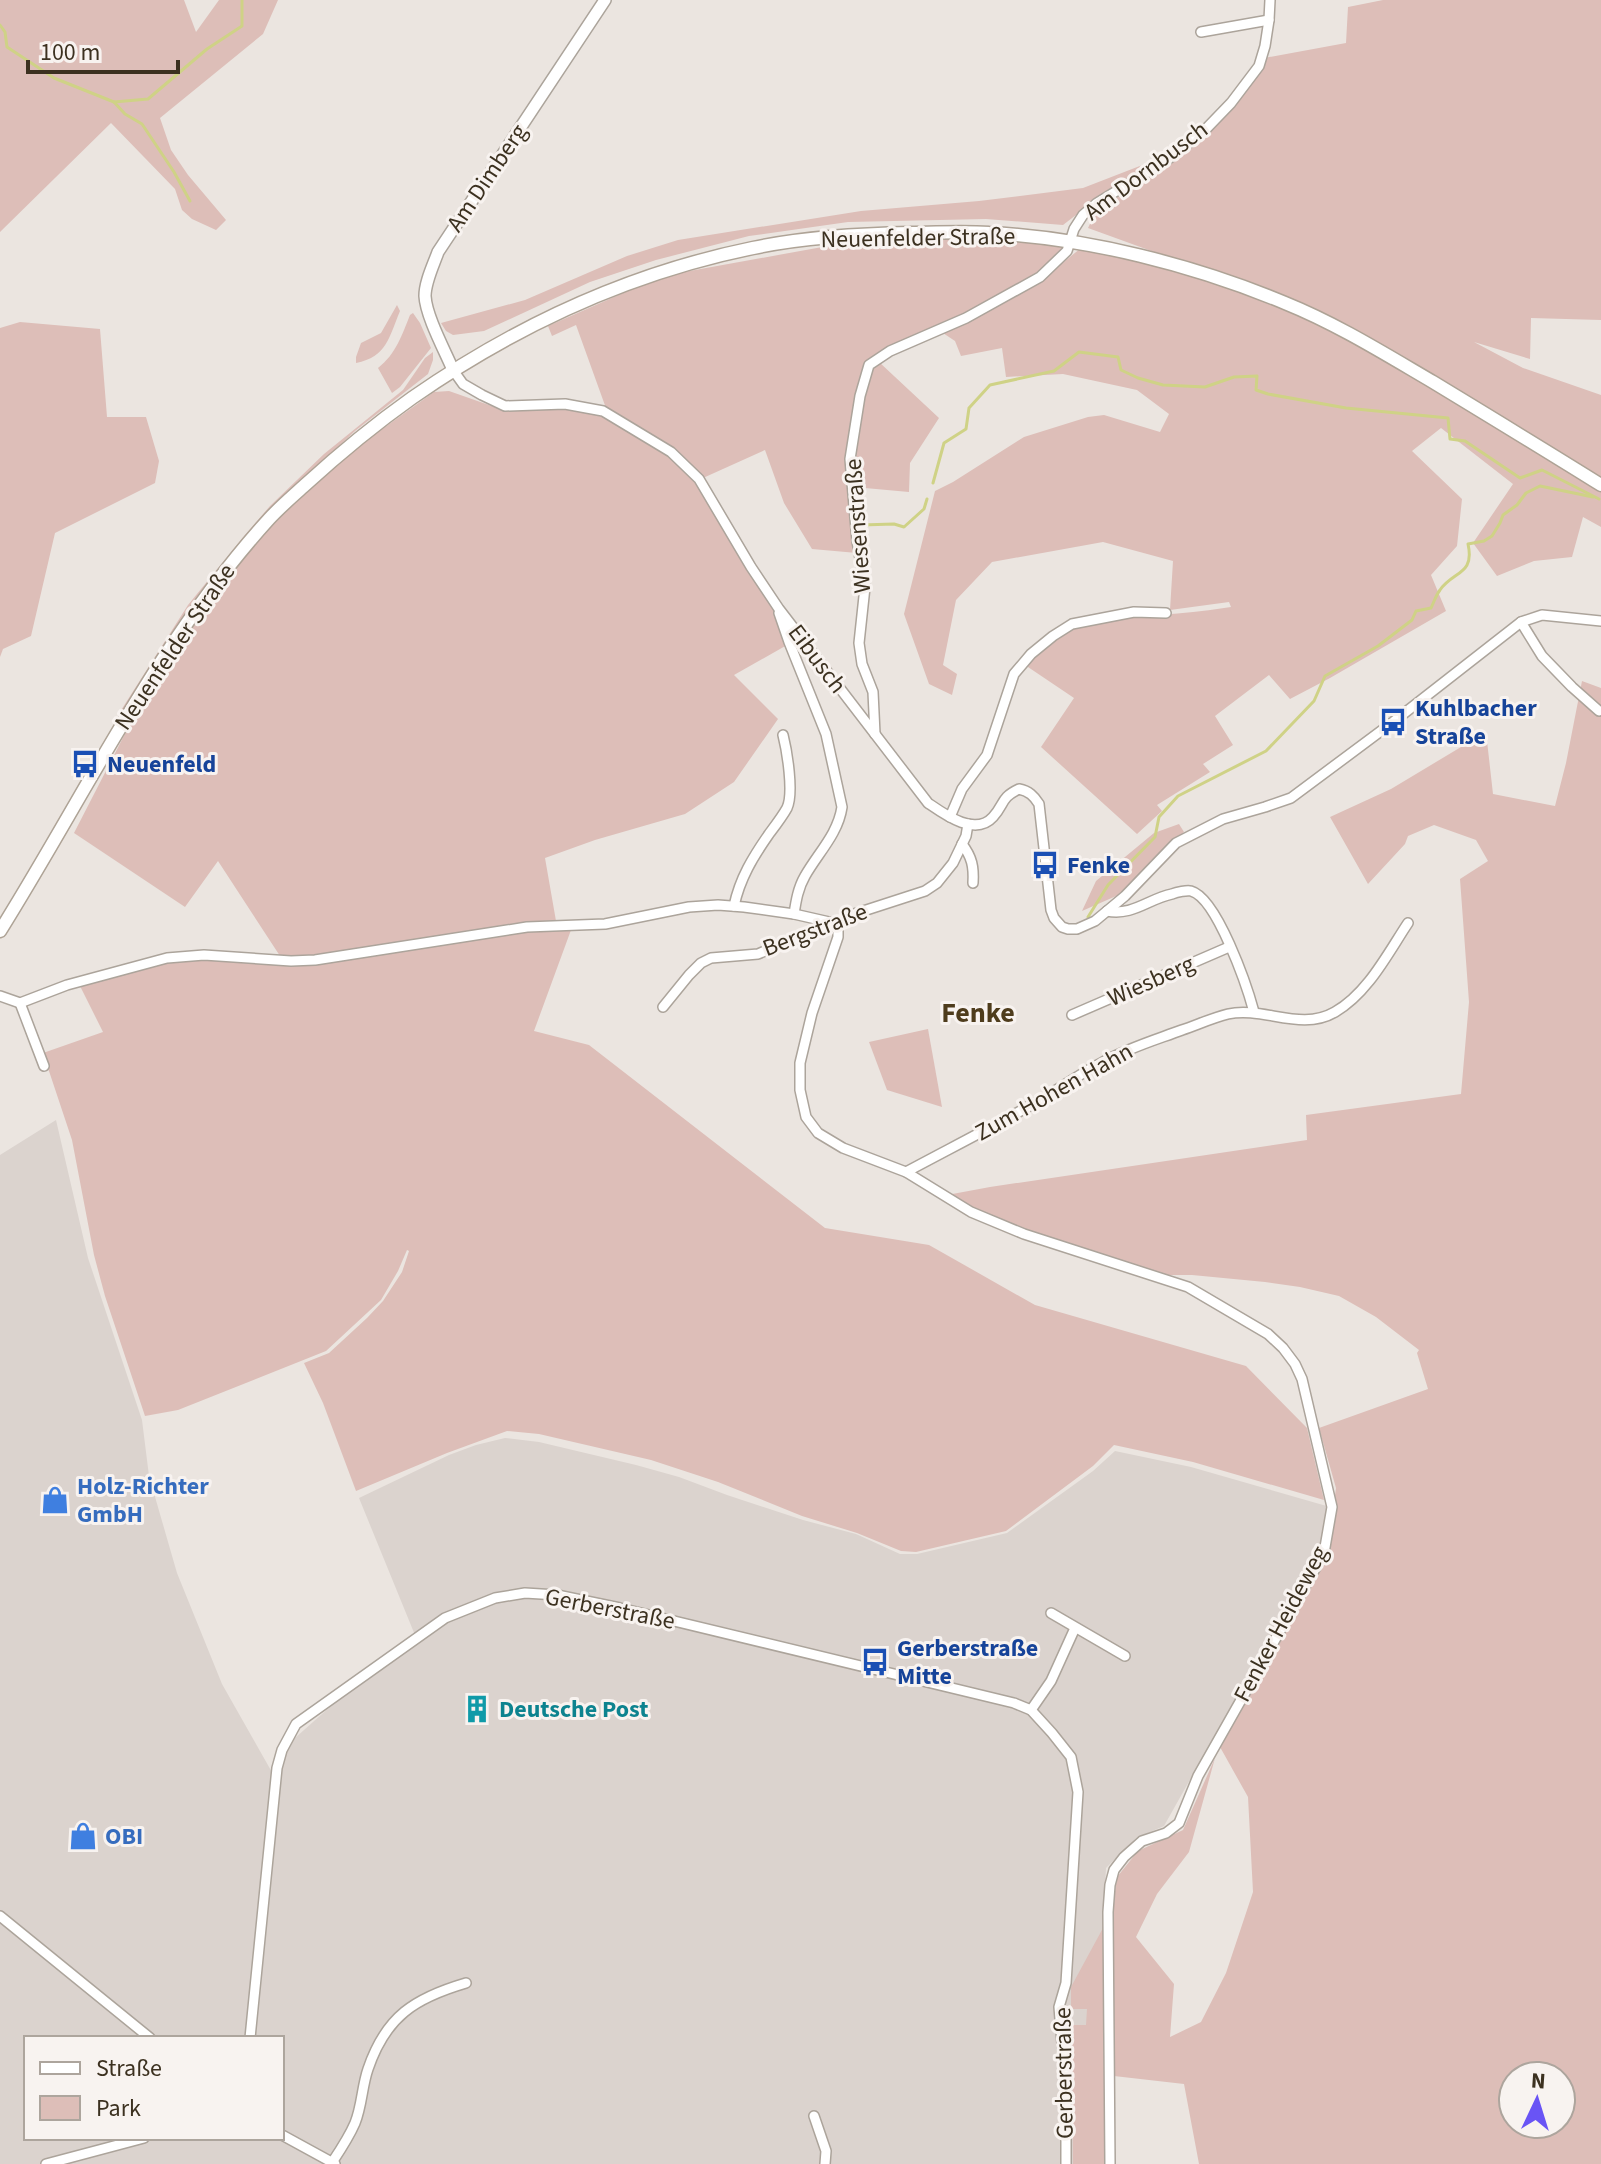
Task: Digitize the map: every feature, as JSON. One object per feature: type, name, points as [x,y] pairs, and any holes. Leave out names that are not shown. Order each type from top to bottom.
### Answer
[{"type":"main road","name":"Neuenfelder Straße","points":[[0,931],[97,764],[207,591],[272,515],[375,425],[453,370],[511,336],[609,291],[659,273],[753,248],[849,234],[989,233],[1071,242],[1137,255],[1287,303],[1365,342],[1601,485]]},
{"type":"street","name":"Am Dimberg","points":[[453,370],[435,330],[425,297],[438,252],[605,0]]},
{"type":"street","name":"Am Dornbusch","points":[[1071,242],[1074,229],[1097,203],[1167,160],[1203,132],[1231,103],[1259,66],[1265,46],[1270,0]]},
{"type":"street","points":[[1201,32],[1269,20]]},
{"type":"street","name":"Wiesenstraße","points":[[875,734],[873,692],[862,664],[859,643],[865,587],[857,541],[850,459],[860,396],[869,365],[890,351],[966,318],[1040,277],[1067,251],[1071,242]]},
{"type":"street","name":"Eibusch","points":[[453,370],[463,384],[505,406],[565,404],[603,411],[671,452],[699,479],[779,609],[928,803],[968,824]]},
{"type":"street","points":[[779,609],[826,734],[842,807],[831,837],[804,877],[797,893],[794,914]]},
{"type":"street","points":[[950,817],[962,789],[987,755],[1014,674],[1031,654],[1072,624],[1134,612],[1166,613]]},
{"type":"street","points":[[968,824],[987,823],[1008,795],[1019,789],[1034,796],[1039,804],[1048,894],[1054,918],[1062,927],[1077,929],[1095,921],[1107,911],[1176,843],[1223,819],[1291,798],[1521,622],[1542,615],[1601,621]]},
{"type":"street","points":[[1521,622],[1542,656],[1599,711]]},
{"type":"street","points":[[734,906],[751,859],[790,800],[783,735]]},
{"type":"street","name":"Bergstraße","points":[[663,1007],[701,963],[711,958],[758,954],[809,935],[821,927],[838,924],[854,914],[925,891],[946,874],[962,844],[968,824]]},
{"type":"street","points":[[962,844],[974,866],[973,883]]},
{"type":"street","points":[[1107,911],[1122,914],[1172,894],[1191,891],[1206,900],[1217,915],[1245,979],[1254,1012]]},
{"type":"street","points":[[0,996],[20,1003],[67,985],[167,958],[225,955],[315,960],[501,930],[605,924],[689,907],[734,906],[838,924]]},
{"type":"street","name":"Zum Hohen Hahn","points":[[906,1172],[1130,1048],[1229,1014],[1254,1012],[1301,1019],[1318,1018],[1335,1012],[1356,995],[1372,976],[1408,923]]},
{"type":"street","name":"Fenker Heideweg","points":[[838,924],[838,937],[802,1051],[800,1090],[806,1117],[818,1133],[843,1148],[906,1172],[971,1212],[1024,1234],[1188,1287],[1268,1334],[1283,1348],[1302,1379],[1332,1507],[1324,1553],[1198,1776],[1179,1823],[1166,1833],[1142,1841],[1114,1870],[1108,1912],[1110,2164]]},
{"type":"street","name":"Wiesberg","points":[[1072,1015],[1229,947]]},
{"type":"street","points":[[20,1003],[44,1066]]},
{"type":"street","name":"Gerberstraße","points":[[250,2036],[275,1788],[282,1750],[296,1724],[445,1618],[495,1598],[525,1593],[557,1595],[1014,1703],[1031,1710],[1052,1733],[1071,1757],[1078,1792],[1066,1983],[1059,2007],[1066,2091],[1066,2164]]},
{"type":"street","points":[[1051,1613],[1125,1656]]},
{"type":"street","points":[[1031,1710],[1051,1681],[1075,1628]]},
{"type":"street","points":[[0,1916],[148,2036]]},
{"type":"street","points":[[284,2136],[334,2162],[356,2122],[368,2070],[380,2041],[394,2020],[411,2005],[466,1983]]},
{"type":"street","points":[[814,2116],[826,2151],[825,2164]]},
{"type":"street","points":[[46,2164],[136,2140]]},
{"type":"shaded area","points":[[56,1120],[88,1258],[142,1420],[149,1476],[177,1573],[222,1684],[273,1774],[295,1738],[340,1698],[417,1640],[359,1498],[476,1445],[505,1438],[539,1442],[636,1465],[803,1520],[856,1534],[900,1554],[917,1554],[1007,1533],[1093,1471],[1115,1451],[1191,1467],[1330,1507],[1322,1553],[1269,1639],[1164,1826],[1136,1838],[1106,1868],[1108,2164],[0,2164],[0,1155]]},
{"type":"green space","points":[[0,0],[184,0],[196,32],[219,0],[278,0],[263,34],[160,118],[171,150],[226,220],[216,230],[192,219],[182,210],[175,189],[111,123],[0,232]]},
{"type":"green space","points":[[1383,0],[1601,0],[1601,320],[1531,318],[1530,359],[1474,342],[1523,368],[1601,395],[1601,527],[1583,517],[1572,557],[1534,561],[1497,576],[1473,543],[1513,484],[1441,428],[1412,451],[1462,499],[1457,546],[1431,575],[1446,611],[1290,699],[1269,675],[1215,716],[1233,745],[1203,764],[1210,772],[1157,805],[1162,811],[1137,834],[1041,747],[1074,698],[1025,665],[1057,638],[1077,627],[1115,619],[1231,607],[1229,602],[1170,610],[1173,561],[1103,542],[992,562],[956,600],[943,665],[957,674],[952,695],[929,684],[904,614],[935,491],[1024,437],[1104,415],[1160,432],[1169,414],[1137,390],[1063,374],[1006,377],[1002,348],[961,356],[955,341],[940,331],[1044,278],[1081,248],[1190,265],[1088,228],[1099,205],[1203,136],[1264,58],[1346,43],[1348,7]]},
{"type":"green space","points":[[1163,157],[1098,198],[1063,225],[986,219],[848,222],[749,236],[656,260],[590,282],[484,331],[453,335],[441,323],[525,300],[627,256],[678,240],[861,211],[1083,188]]},
{"type":"green space","points":[[989,236],[1065,247],[1038,275],[869,364],[849,458],[857,553],[812,549],[784,503],[765,450],[703,478],[673,450],[607,411],[576,325],[552,336],[548,326],[662,276],[850,242]]},
{"type":"green space","points":[[397,305],[400,311],[386,344],[374,356],[356,363],[361,343],[381,333]]},
{"type":"green space","points":[[413,313],[431,348],[392,393],[378,368],[394,350]]},
{"type":"green space","points":[[20,322],[100,329],[107,417],[146,417],[159,461],[155,483],[55,533],[31,636],[3,649],[0,657],[0,328]]},
{"type":"green space","points":[[433,352],[428,374],[355,431],[265,516],[204,589],[118,715],[188,605],[270,506],[324,454],[403,390],[425,358]]},
{"type":"green space","points":[[879,362],[939,418],[910,463],[909,492],[854,487],[861,402]]},
{"type":"green space","points":[[449,391],[506,411],[564,406],[600,414],[670,454],[696,481],[748,572],[771,604],[787,645],[734,675],[778,719],[734,782],[685,814],[545,858],[556,921],[464,932],[345,952],[280,956],[218,861],[185,907],[74,833],[129,726],[224,579],[275,519],[360,445],[434,392]]},
{"type":"green space","points":[[1582,681],[1601,688],[1601,2164],[1199,2164],[1184,2084],[1114,2076],[1112,1913],[1117,1877],[1138,1851],[1183,1830],[1215,1758],[1189,1852],[1157,1894],[1136,1937],[1174,1984],[1170,2037],[1201,2022],[1226,1973],[1253,1892],[1248,1797],[1220,1747],[1273,1644],[1327,1554],[1336,1488],[1319,1428],[1428,1389],[1417,1353],[1419,1350],[1376,1317],[1339,1296],[1265,1282],[1161,1275],[1086,1253],[972,1210],[947,1195],[1307,1140],[1306,1115],[1461,1094],[1469,1002],[1460,879],[1488,861],[1476,840],[1434,825],[1408,836],[1405,844],[1368,884],[1330,817],[1391,789],[1486,732],[1493,794],[1555,806]]},
{"type":"green space","points":[[1179,824],[1184,832],[1123,893],[1082,911],[1096,881],[1154,833]]},
{"type":"green space","points":[[524,930],[571,930],[534,1031],[589,1045],[825,1228],[929,1245],[1035,1305],[1246,1366],[1307,1428],[1324,1500],[1193,1462],[1114,1445],[1093,1466],[1006,1531],[916,1552],[901,1551],[651,1460],[539,1434],[507,1431],[356,1491],[323,1403],[304,1363],[329,1353],[383,1301],[402,1272],[407,1250],[381,1300],[326,1351],[178,1410],[145,1416],[105,1296],[72,1140],[43,1053],[103,1032],[80,986],[161,962],[207,958],[297,965],[339,961]]},
{"type":"green space","points":[[928,1029],[942,1107],[887,1090],[869,1042]]},
{"type":"green space","points":[[1103,1928],[1106,2164],[1073,2164],[1072,2025],[1086,2025],[1087,2009],[1071,2009],[1071,1987]]},
{"type":"waterway","points":[[0,25],[5,32],[7,47],[54,78],[114,102],[148,99],[207,49],[242,26],[242,0]]},
{"type":"waterway","points":[[114,102],[125,114],[142,124],[190,201]]},
{"type":"waterway","points":[[933,483],[944,443],[966,429],[969,408],[990,385],[1054,371],[1079,352],[1118,357],[1121,370],[1163,385],[1205,387],[1234,377],[1257,376],[1256,390],[1268,394],[1346,408],[1448,418],[1450,439],[1465,441],[1520,478],[1542,470],[1599,499]]},
{"type":"waterway","points":[[1088,917],[1108,885],[1155,837],[1159,817],[1178,796],[1266,751],[1314,701],[1325,676],[1378,646],[1412,620],[1416,611],[1431,608],[1445,584],[1466,567],[1468,544],[1492,536],[1503,515],[1517,505],[1526,493],[1540,486],[1593,497]]},
{"type":"waterway","points":[[861,525],[894,524],[904,527],[924,509],[927,499]]},
{"type":"place","name":"Kuhlbacher Straße","points":[[1393,722]]},
{"type":"place","name":"Neuenfeld","points":[[85,764]]},
{"type":"place","name":"Fenke","points":[[1045,865]]},
{"type":"place","name":"Holz-Richter GmbH","points":[[55,1500]]},
{"type":"place","name":"Gerberstraße Mitte","points":[[875,1662]]},
{"type":"place","name":"Deutsche Post","points":[[477,1709]]},
{"type":"place","name":"OBI","points":[[83,1836]]},
{"type":"district","name":"Fenke","points":[[978,1013]]}]
